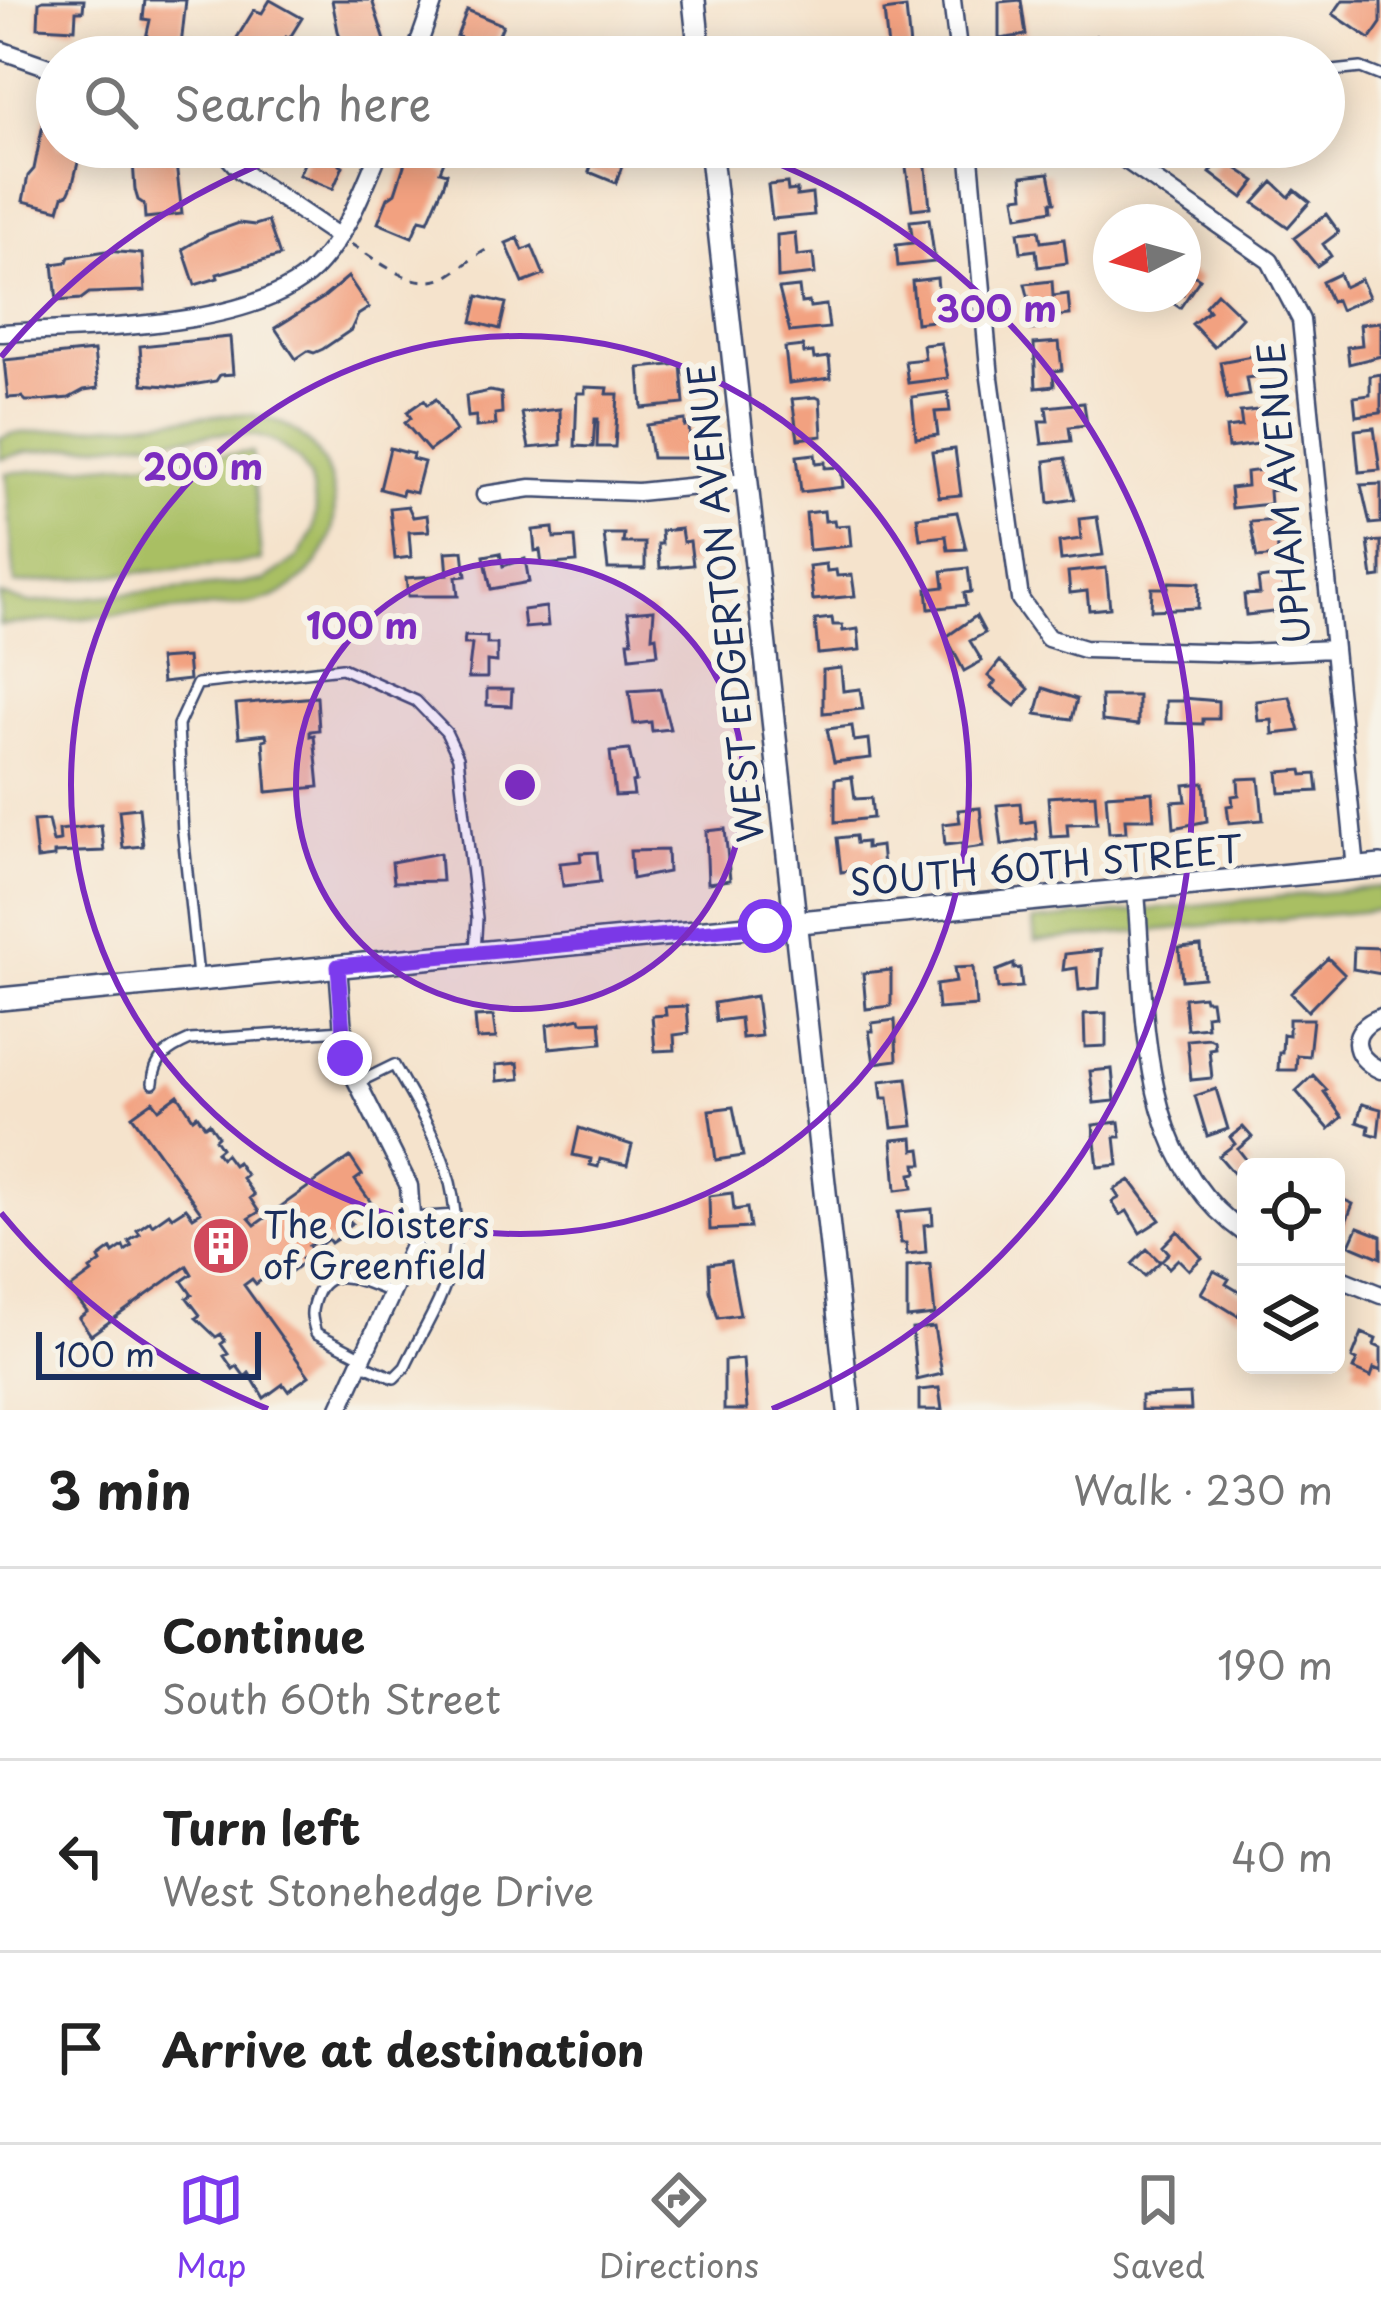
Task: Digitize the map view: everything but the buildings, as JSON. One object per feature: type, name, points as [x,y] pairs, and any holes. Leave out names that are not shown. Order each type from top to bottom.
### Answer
[{"type":"street","points":[[421,36],[434,0]]},
{"type":"street","points":[[694,0],[698,36]]},
{"type":"street","points":[[952,0],[956,36]]},
{"type":"street","points":[[0,50],[36,63]]},
{"type":"street","points":[[238,168],[340,237]]},
{"type":"street","points":[[0,333],[211,316],[283,291],[312,271],[340,237],[371,168]]},
{"type":"street","name":"WEST EDGERTON AVENUE","points":[[712,168],[848,1410]]},
{"type":"street","points":[[971,168],[990,378],[1019,598],[1048,638],[1084,649],[1332,649]]},
{"type":"street","name":"UPHAM AVENUE","points":[[1137,168],[1270,261],[1301,320],[1356,868]]},
{"type":"street","points":[[485,495],[531,488],[638,492],[747,481]]},
{"type":"street","name":"SOUTH 60TH STREET","points":[[0,999],[1381,866]]},
{"type":"street","points":[[1136,893],[1155,1097],[1176,1157],[1217,1214],[1237,1228]]},
{"type":"street","points":[[338,966],[345,1058],[409,1186],[413,1246],[339,1410]]},
{"type":"street","points":[[1381,1017],[1367,1022],[1358,1035],[1357,1048],[1364,1061],[1381,1070]]},
{"type":"street","points":[[1345,1280],[1381,1295]]},
{"type":"lane","points":[[1345,69],[1361,68],[1381,76]]},
{"type":"lane","points":[[198,980],[178,725],[197,684],[342,668],[416,701],[446,732],[458,758],[477,918],[476,953]]},
{"type":"lane","points":[[153,1083],[161,1058],[170,1048],[190,1040],[343,1030]]},
{"type":"lane","points":[[358,1083],[394,1065],[452,1177],[451,1269],[405,1367],[394,1378],[316,1334],[309,1314],[319,1288],[328,1279],[343,1275],[392,1292]]},
{"type":"lane","points":[[411,1218],[455,1215]]},
{"type":"path","points":[[340,237],[417,281],[441,280],[488,249]]},
{"type":"green space","points":[[234,414],[275,421],[306,440],[325,467],[334,499],[331,532],[317,563],[290,588],[251,604],[0,625],[0,595],[29,603],[264,581],[298,558],[313,531],[316,508],[310,479],[300,461],[276,442],[226,433],[26,452],[0,459],[0,438],[11,434]]},
{"type":"green space","points":[[252,452],[261,561],[15,584],[6,473]]},
{"type":"green space","points":[[1381,887],[1381,910],[1035,941],[1033,921]]},
{"type":"place","name":"The Cloisters of Greenfield","points":[[221,1246]]},
{"type":"route","points":[[345,1058],[338,966],[765,926]]}]
